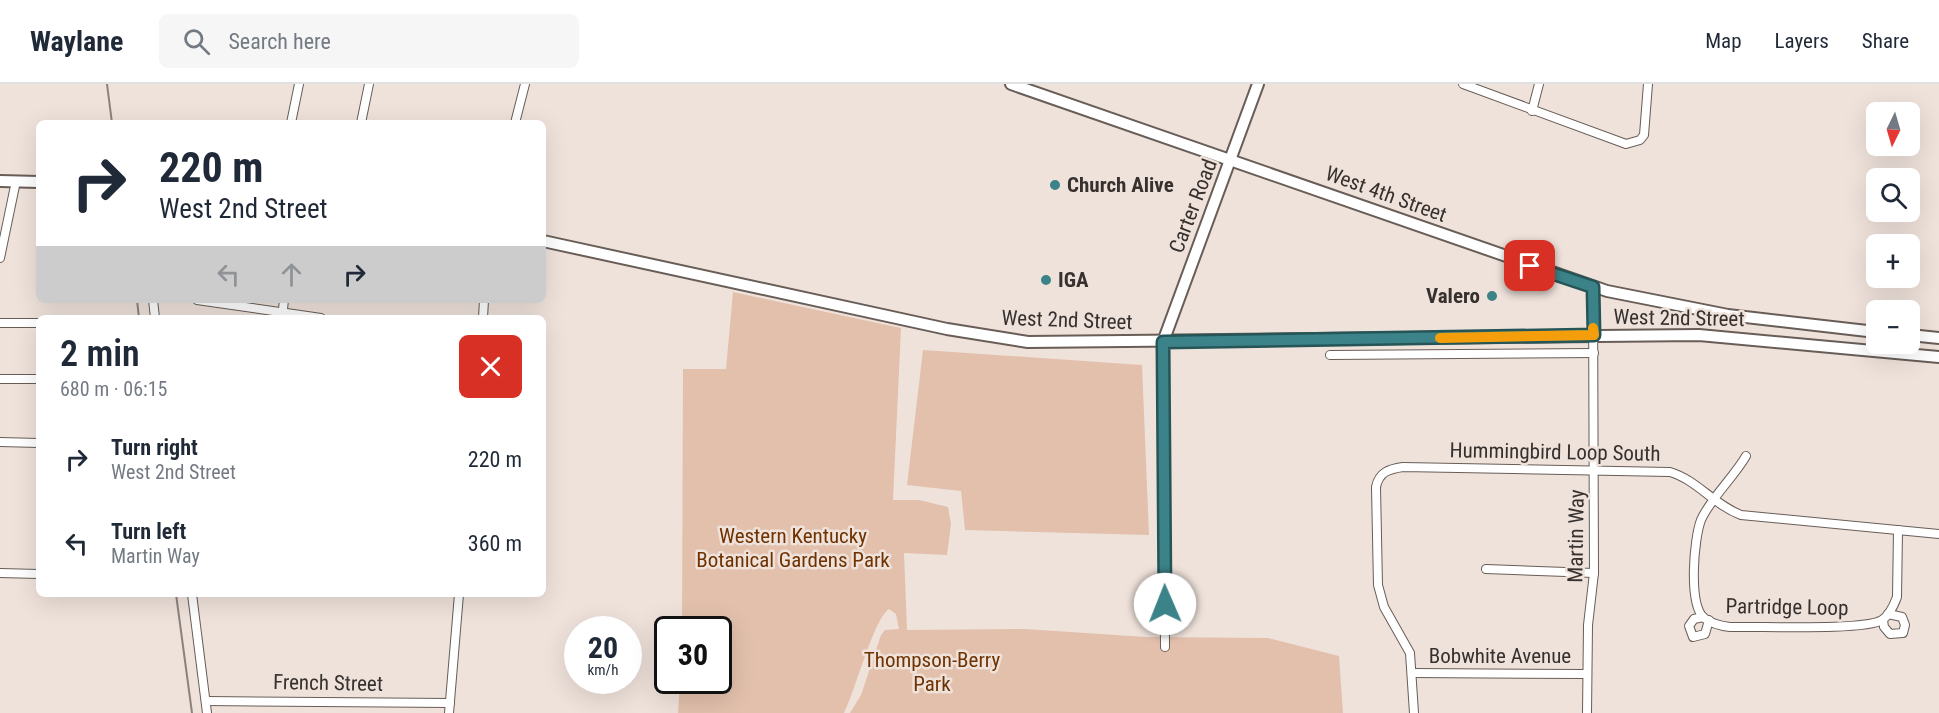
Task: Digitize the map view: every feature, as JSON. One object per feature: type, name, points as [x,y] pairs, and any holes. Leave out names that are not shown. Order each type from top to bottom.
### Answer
[{"type":"main road","name":"West 4th Street","points":[[1011,84],[1593,287],[1687,309],[1866,331]]},
{"type":"main road","name":"Carter Road","points":[[1163,342],[1258,84]]},
{"type":"main road","points":[[0,181],[36,182]]},
{"type":"main road","name":"West 2nd Street","points":[[546,242],[987,337],[1050,342],[1163,342],[1699,335],[1939,357]]},
{"type":"main road","points":[[1920,336],[1939,338]]},
{"type":"street","points":[[292,120],[299,84]]},
{"type":"street","points":[[362,120],[369,84]]},
{"type":"street","points":[[516,120],[525,84]]},
{"type":"street","points":[[1463,84],[1617,142],[1633,143],[1640,140],[1646,129],[1648,84]]},
{"type":"street","points":[[1532,111],[1539,84]]},
{"type":"street","points":[[0,258],[16,182]]},
{"type":"street","name":"Martin Way","points":[[1587,713],[1587,674],[1594,573],[1593,287]]},
{"type":"street","points":[[214,303],[282,315]]},
{"type":"street","points":[[0,323],[36,323]]},
{"type":"street","points":[[1362,354],[1363,339]]},
{"type":"street","points":[[1163,342],[1165,647]]},
{"type":"street","name":"West 2nd Street","points":[[1330,356],[1594,352]]},
{"type":"street","points":[[0,379],[36,379]]},
{"type":"street","points":[[0,442],[36,443]]},
{"type":"street","name":"Partridge Loop","points":[[1746,456],[1700,521],[1696,541],[1694,594],[1706,619],[1721,626],[1742,627],[1857,626],[1885,617],[1897,597],[1898,530]]},
{"type":"street","name":"Hummingbird Loop South","points":[[1413,673],[1407,643],[1384,607],[1378,585],[1376,549],[1378,480],[1387,470],[1403,467],[1670,472],[1694,483],[1731,511],[1751,517],[1939,534]]},
{"type":"street","points":[[1486,569],[1594,573]]},
{"type":"street","points":[[0,573],[36,574]]},
{"type":"street","points":[[192,597],[207,713]]},
{"type":"street","points":[[449,713],[459,597]]},
{"type":"street","points":[[1413,673],[1414,713]]},
{"type":"street","name":"Bobwhite Avenue","points":[[1413,673],[1587,674]]},
{"type":"street","name":"French Street","points":[[206,701],[450,703]]},
{"type":"green space","name":"Western Kentucky Botanical Gardens Park","points":[[733,292],[901,328],[893,500],[919,500],[948,507],[951,524],[947,555],[904,553],[907,630],[1025,629],[1146,637],[1268,638],[1339,656],[1343,713],[850,713],[861,695],[881,635],[885,630],[899,629],[896,614],[889,609],[877,626],[844,713],[678,713],[679,694],[732,694],[732,616],[682,616],[683,369],[726,369]]},
{"type":"green space","points":[[923,350],[1142,365],[1149,535],[965,530],[961,491],[907,485]]},
{"type":"railway","points":[[107,84],[112,120]]},
{"type":"railway","points":[[137,303],[139,315]]},
{"type":"railway","points":[[176,597],[192,713]]},
{"type":"slow traffic","points":[[1440,338],[1594,335],[1593,328]]},
{"type":"place","name":"Church Alive","points":[[1055,185]]},
{"type":"place","name":"IGA","points":[[1046,280]]},
{"type":"place","name":"Valero","points":[[1492,296]]},
{"type":"route","points":[[1165,604],[1163,342],[1594,335],[1593,287],[1530,266]]},
{"type":"park label","name":"Thompson-Berry Park","points":[[932,672]]}]
